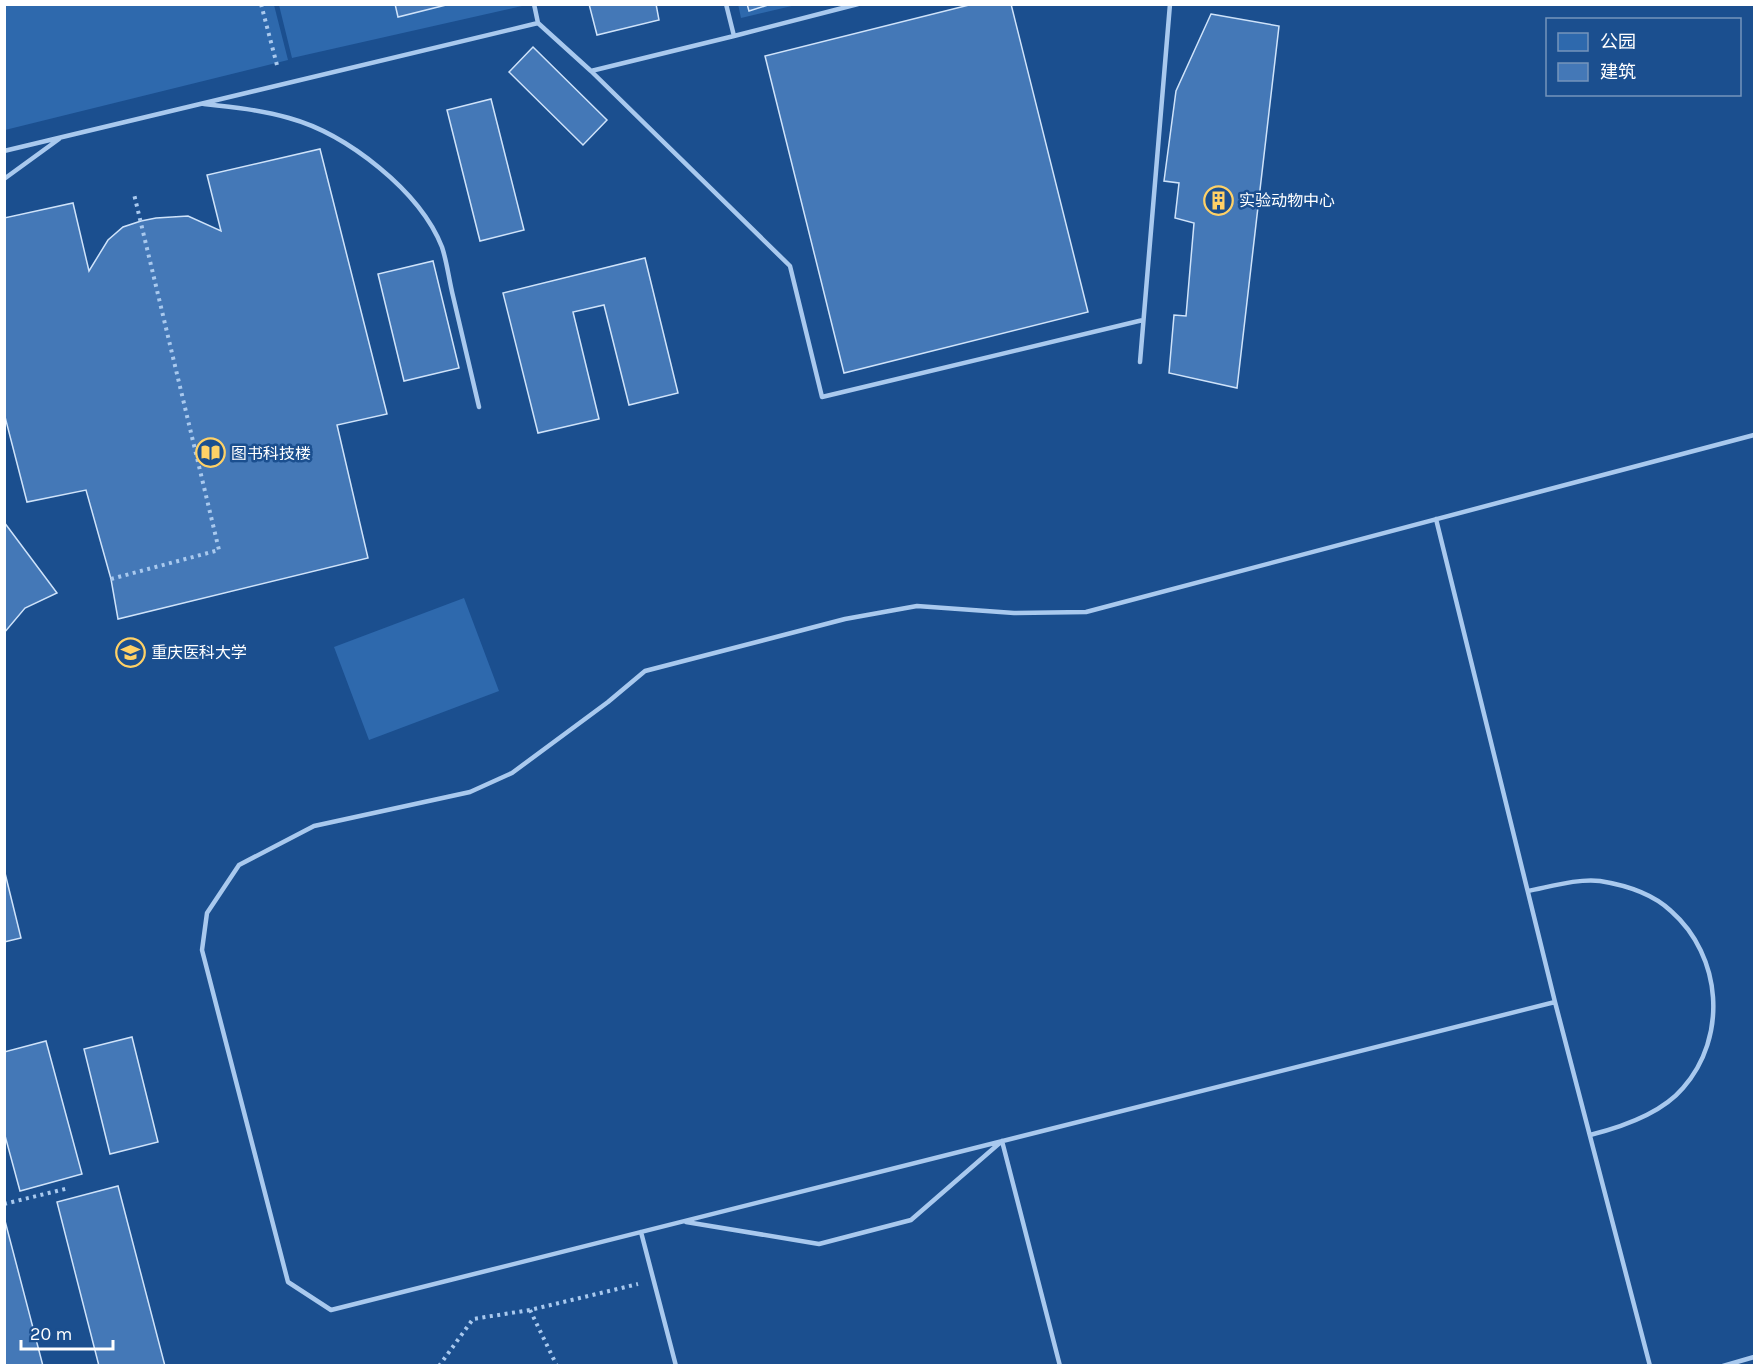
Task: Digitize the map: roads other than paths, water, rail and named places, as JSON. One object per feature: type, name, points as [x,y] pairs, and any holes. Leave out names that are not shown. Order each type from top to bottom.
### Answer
[{"type":"lane","points":[[534,4],[538,22],[790,266],[822,397],[1143,320]]},
{"type":"lane","points":[[726,4],[734,36]]},
{"type":"lane","points":[[591,71],[858,4]]},
{"type":"lane","points":[[1140,362],[1170,4]]},
{"type":"lane","points":[[4,152],[538,22]]},
{"type":"lane","points":[[198,104],[252,109],[292,118],[357,151],[395,180],[419,207],[442,247],[479,407]]},
{"type":"lane","points":[[4,179],[61,137]]},
{"type":"lane","points":[[1555,1002],[332,1310],[288,1282],[202,950],[207,913],[239,865],[314,826],[470,792],[512,773],[608,702],[645,671],[845,619],[917,606],[1014,613],[1086,612],[1755,435]]},
{"type":"lane","points":[[1436,519],[1555,1002],[1650,1365]]},
{"type":"lane","points":[[1528,891],[1559,884],[1598,880],[1637,890],[1671,910],[1697,940],[1712,977],[1714,1017],[1704,1056],[1683,1089],[1652,1114],[1614,1129],[1590,1135]]},
{"type":"lane","points":[[684,1222],[819,1244],[911,1220],[1002,1141]]},
{"type":"lane","points":[[1002,1141],[1060,1365]]},
{"type":"lane","points":[[641,1232],[676,1365]]},
{"type":"lane","points":[[1723,1365],[1755,1357]]},
{"type":"place","name":"实验动物中心","points":[[1218,200]]},
{"type":"place","name":"图书科技楼","points":[[210,453]]},
{"type":"place","name":"重庆医科大学","points":[[130,652]]}]
